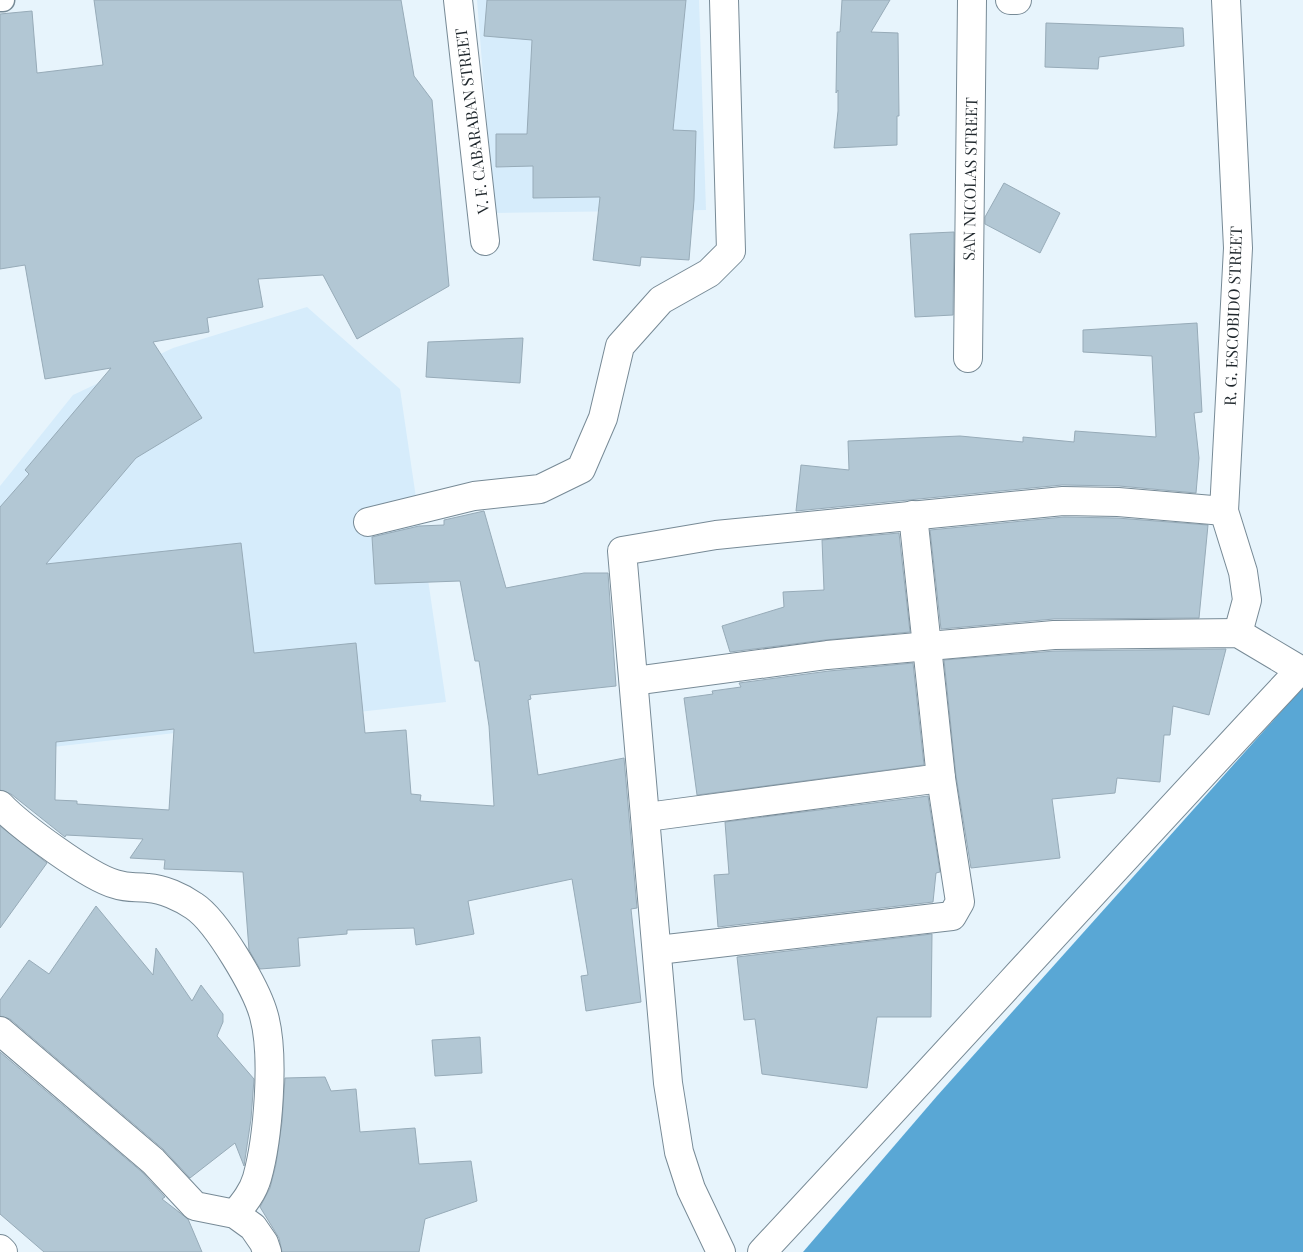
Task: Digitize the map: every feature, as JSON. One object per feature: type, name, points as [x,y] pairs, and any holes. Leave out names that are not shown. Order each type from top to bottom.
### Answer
[{"type":"street","name":"V. F. CABARABAN STREET","points":[[458,0],[485,241]]},
{"type":"street","points":[[368,522],[474,496],[540,489],[581,469],[603,418],[620,346],[661,300],[709,273],[731,251],[724,0]]},
{"type":"street","name":"SAN NICOLAS STREET","points":[[968,358],[972,0]]},
{"type":"street","points":[[1010,0],[1017,0]]},
{"type":"street","name":"R. G. ESCOBIDO STREET","points":[[1224,512],[1238,248],[1226,0]]},
{"type":"street","points":[[721,1252],[691,1189],[679,1152],[668,1083],[647,818],[622,551],[716,535],[913,515],[1090,500],[1224,512],[1243,572],[1247,600],[1238,633]]},
{"type":"street","points":[[658,950],[952,916],[960,902],[941,778],[913,515]]},
{"type":"street","points":[[634,682],[784,660],[1054,634],[1238,633],[1300,670],[1108,875],[922,1080],[762,1252]]},
{"type":"street","points":[[647,818],[941,778]]},
{"type":"street","points":[[0,805],[100,879],[133,889],[146,887],[161,890],[195,906],[234,952],[264,1016],[270,1071],[267,1114],[257,1179],[247,1200],[236,1214]]},
{"type":"street","points":[[0,1031],[153,1161],[195,1206],[236,1214],[253,1227],[264,1243],[267,1252]]},
{"type":"street","points":[[0,1249],[3,1252]]},
{"type":"shaded area","points":[[477,0],[699,0],[706,210],[494,213]]},
{"type":"shaded area","points":[[307,307],[400,389],[446,702],[0,753],[0,486],[73,395],[173,348]]},
{"type":"water","points":[[1303,687],[1303,1252],[803,1252],[937,1096]]},
{"type":"building","points":[[94,0],[401,0],[414,76],[432,100],[449,286],[357,339],[323,275],[258,279],[263,307],[207,318],[209,332],[153,342],[202,418],[136,458],[46,564],[241,543],[254,653],[356,643],[365,733],[406,730],[411,794],[421,795],[420,801],[494,806],[489,726],[479,661],[475,661],[460,581],[375,584],[372,537],[419,526],[444,525],[444,520],[484,511],[506,588],[584,573],[608,573],[616,686],[530,695],[531,699],[528,700],[538,775],[624,758],[637,908],[631,909],[641,1002],[586,1011],[581,976],[588,975],[572,879],[468,901],[474,934],[416,945],[414,928],[347,930],[347,934],[298,938],[300,966],[260,969],[249,950],[243,872],[164,869],[165,860],[130,858],[143,839],[66,835],[65,837],[11,794],[0,790],[0,507],[29,474],[25,470],[111,368],[45,379],[25,265],[0,269],[0,14],[32,11],[37,73],[103,65]],"holes":[[[174,729],[169,810],[77,804],[77,801],[55,800],[56,742]]]},
{"type":"building","points":[[487,0],[686,0],[673,130],[696,131],[694,200],[689,260],[641,257],[640,266],[593,260],[600,197],[533,198],[533,166],[496,167],[496,134],[527,134],[532,40],[484,36]]},
{"type":"building","points":[[842,0],[890,0],[871,32],[898,33],[899,116],[897,116],[897,145],[834,148],[838,111],[838,90],[836,93],[837,32],[840,32]]},
{"type":"building","points":[[1046,23],[1183,28],[1184,46],[1099,57],[1098,69],[1045,67]]},
{"type":"building","points":[[1004,183],[1060,213],[1040,253],[985,224],[985,217]]},
{"type":"building","points":[[954,232],[953,315],[915,317],[910,234]]},
{"type":"building","points":[[1197,323],[1202,412],[1194,413],[1199,458],[1196,493],[1119,486],[1062,485],[796,511],[801,465],[849,470],[848,441],[960,436],[1023,442],[1023,437],[1074,442],[1075,431],[1156,437],[1152,356],[1083,352],[1083,330]]},
{"type":"building","points":[[523,338],[520,383],[426,377],[428,342]]},
{"type":"building","points":[[1064,517],[1117,518],[1208,525],[1199,618],[1054,619],[941,629],[930,530]]},
{"type":"building","points":[[899,533],[910,632],[730,652],[722,626],[784,607],[783,592],[824,590],[822,540]]},
{"type":"building","points":[[1226,649],[1209,715],[1173,706],[1170,735],[1164,735],[1160,782],[1117,778],[1115,793],[1052,799],[1060,858],[971,868],[956,776],[944,660],[1055,651]]},
{"type":"building","points":[[913,663],[924,765],[697,795],[684,698],[713,694],[712,691],[741,687],[739,683],[829,671]]},
{"type":"building","points":[[928,796],[940,872],[936,873],[933,902],[718,927],[714,875],[729,874],[725,822]]},
{"type":"building","points":[[0,826],[47,863],[0,928]]},
{"type":"building","points":[[96,906],[153,975],[156,948],[192,1001],[201,985],[223,1014],[223,1022],[217,1036],[254,1079],[251,1119],[244,1166],[235,1143],[190,1178],[163,1149],[10,1019],[0,1016],[0,1000],[29,960],[49,974]]},
{"type":"building","points":[[932,934],[931,1017],[877,1017],[867,1088],[762,1074],[755,1019],[744,1020],[737,957]]},
{"type":"building","points":[[480,1037],[482,1073],[435,1076],[432,1040]]},
{"type":"building","points":[[0,1052],[142,1172],[165,1197],[162,1199],[188,1219],[202,1252],[44,1252],[0,1214]]},
{"type":"building","points":[[325,1077],[331,1091],[356,1089],[360,1132],[415,1128],[419,1164],[471,1161],[477,1201],[425,1219],[419,1252],[282,1252],[279,1238],[260,1207],[270,1188],[276,1164],[282,1122],[285,1078]]}]
